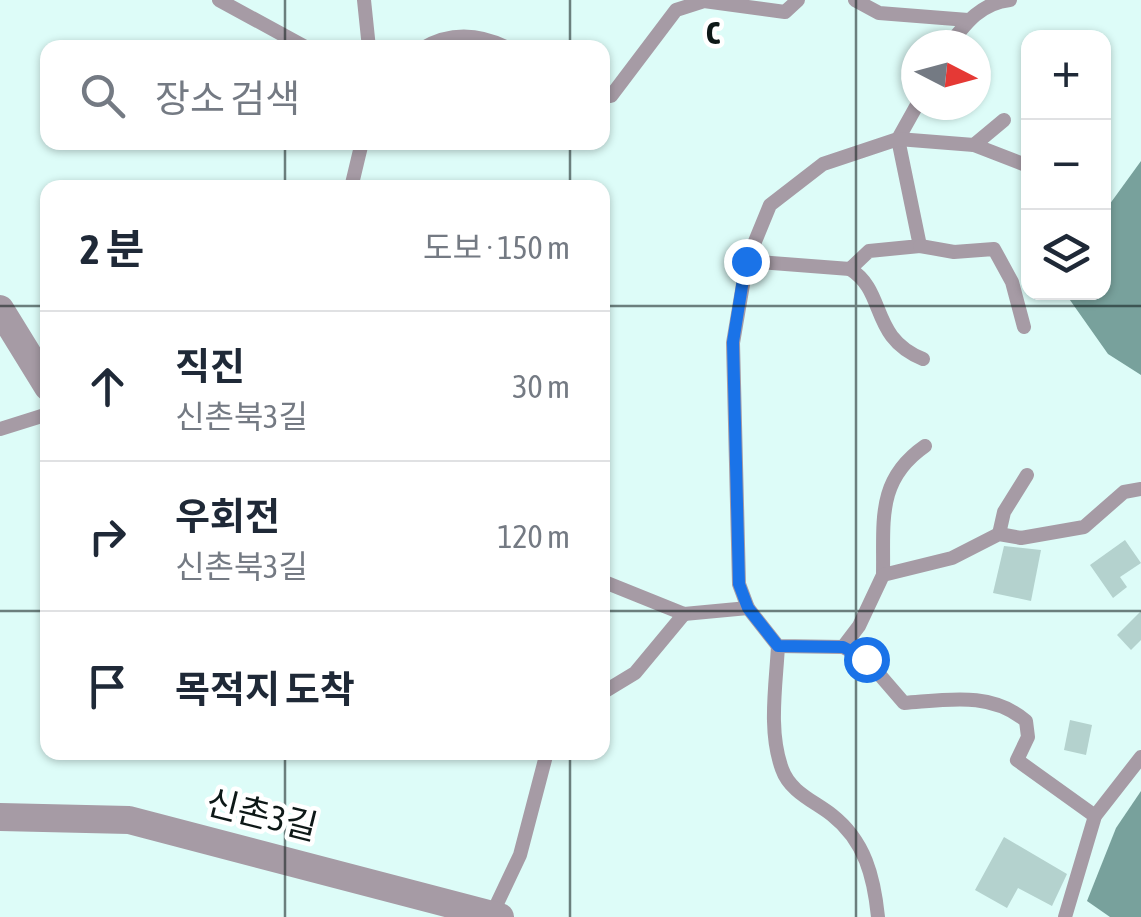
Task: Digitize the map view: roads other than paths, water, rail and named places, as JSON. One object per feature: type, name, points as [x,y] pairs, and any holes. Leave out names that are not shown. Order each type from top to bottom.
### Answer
[{"type":"street","points":[[0,309],[40,374]]},
{"type":"street","name":"신촌3길","points":[[0,817],[129,820],[419,905],[496,915]]},
{"type":"lane","points":[[218,0],[291,40]]},
{"type":"lane","points":[[364,0],[368,40]]},
{"type":"lane","points":[[610,96],[671,5],[704,0],[785,12],[798,0]]},
{"type":"lane","points":[[856,0],[878,13],[968,20]]},
{"type":"lane","points":[[960,30],[992,2],[1010,0]]},
{"type":"lane","points":[[436,40],[482,35],[492,40]]},
{"type":"lane","points":[[908,120],[898,139],[920,246]]},
{"type":"lane","points":[[974,145],[1004,120]]},
{"type":"lane","points":[[878,917],[868,860],[852,836],[795,789],[782,771],[776,738],[778,646],[748,608],[739,584],[733,361],[746,261],[770,205],[823,164],[898,139],[974,145],[1021,163]]},
{"type":"lane","points":[[353,180],[360,150]]},
{"type":"lane","points":[[850,269],[869,251],[920,246],[954,252],[994,249],[1012,282],[1024,327]]},
{"type":"lane","points":[[746,261],[850,269],[861,276],[872,294],[892,342],[923,359]]},
{"type":"lane","points":[[0,429],[40,416]]},
{"type":"lane","points":[[843,647],[860,626],[883,575],[890,488],[900,464],[925,446]]},
{"type":"lane","points":[[999,534],[1004,512],[1027,475]]},
{"type":"lane","points":[[883,575],[952,558],[999,534],[1034,537],[1084,527],[1124,492],[1141,489]]},
{"type":"lane","points":[[610,585],[684,614],[748,608]]},
{"type":"lane","points":[[610,689],[635,672],[684,614]]},
{"type":"lane","points":[[778,646],[843,647],[866,659],[904,703],[956,698],[998,702],[1014,710],[1026,721],[1028,737],[1017,760],[1095,816]]},
{"type":"lane","points":[[1065,917],[1095,816],[1141,757]]},
{"type":"lane","points":[[496,915],[520,855],[544,760]]},
{"type":"water","points":[[1141,161],[1141,375],[1108,354],[1070,300],[1111,300],[1111,202]]},
{"type":"water","points":[[1141,791],[1141,917],[1110,917],[1087,901],[1116,828]]}]
